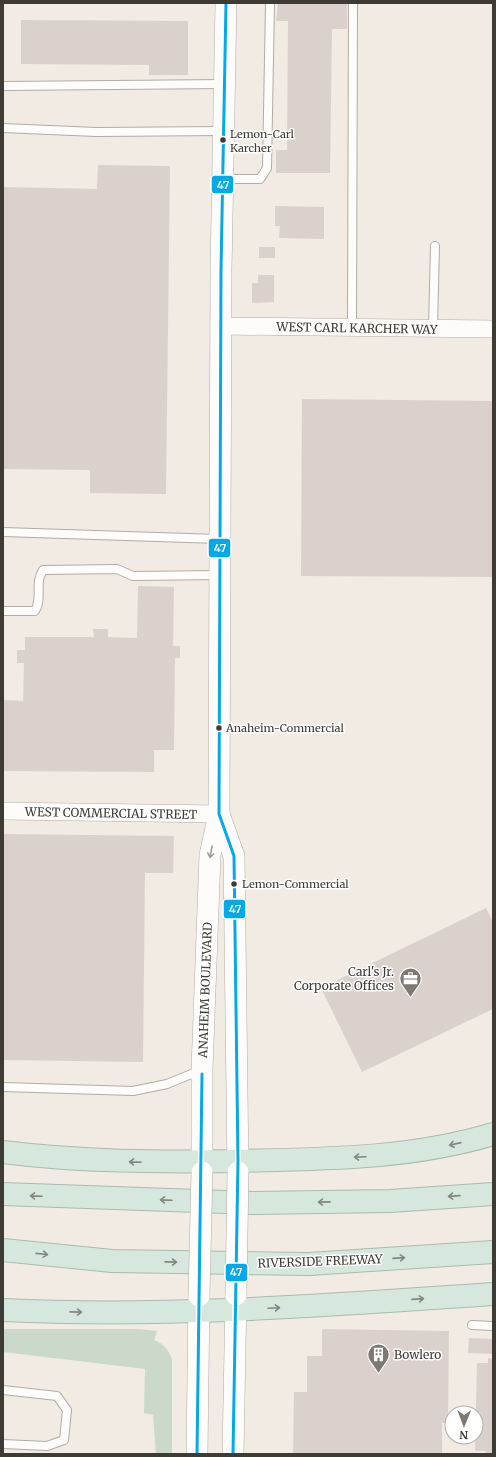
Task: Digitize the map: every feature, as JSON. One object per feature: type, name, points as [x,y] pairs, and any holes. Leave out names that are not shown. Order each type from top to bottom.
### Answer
[{"type":"highway","points":[[3,1152],[93,1160],[202,1166],[238,1166],[399,1154],[434,1149],[493,1134]]},
{"type":"highway","points":[[3,1194],[253,1203],[390,1201],[493,1194]]},
{"type":"highway","name":"RIVERSIDE FREEWAY","points":[[3,1250],[112,1261],[309,1264],[493,1252]]},
{"type":"highway","points":[[3,1310],[99,1312],[199,1303],[493,1294]]},
{"type":"street","name":"ANAHEIM BOULEVARD","points":[[197,1454],[202,1166],[202,1070],[210,855],[219,814],[221,326],[226,3]]},
{"type":"street","name":"WEST CARL KARCHER WAY","points":[[221,326],[493,329]]},
{"type":"street","name":"WEST COMMERCIAL STREET","points":[[3,811],[219,814]]},
{"type":"street","name":"ANAHEIM BOULEVARD","points":[[219,814],[234,856],[238,1166],[233,1454]]},
{"type":"lane","points":[[223,179],[260,179],[267,168],[270,3]]},
{"type":"lane","points":[[352,327],[353,3]]},
{"type":"lane","points":[[3,86],[225,84]]},
{"type":"lane","points":[[3,128],[96,132],[224,131]]},
{"type":"lane","points":[[433,328],[435,246]]},
{"type":"lane","points":[[3,532],[220,539]]},
{"type":"lane","points":[[3,612],[35,611],[38,606],[38,577],[43,570],[117,569],[132,576],[220,575]]},
{"type":"lane","points":[[3,1087],[133,1091],[166,1084],[202,1070]]},
{"type":"lane","points":[[472,1325],[493,1326]]},
{"type":"lane","points":[[3,1390],[57,1396],[67,1410],[64,1440],[47,1446],[3,1444]]},
{"type":"green space","points":[[3,1329],[140,1329],[157,1331],[154,1340],[165,1347],[172,1359],[172,1454],[156,1454],[153,1415],[144,1413],[145,1369],[3,1352]]},
{"type":"building","points":[[278,3],[347,3],[347,29],[332,29],[330,173],[276,173],[276,150],[287,150],[288,21],[276,21]]},
{"type":"building","points":[[21,20],[188,21],[188,75],[149,75],[149,65],[21,64]]},
{"type":"building","points":[[98,165],[170,166],[166,494],[90,493],[90,470],[3,469],[3,187],[97,189]]},
{"type":"building","points":[[275,206],[324,207],[324,239],[279,238],[280,226],[275,226]]},
{"type":"building","points":[[259,247],[275,247],[275,258],[259,258]]},
{"type":"building","points":[[258,275],[274,275],[274,302],[252,303],[252,283],[258,283]]},
{"type":"building","points":[[302,399],[493,401],[493,577],[301,576]]},
{"type":"building","points":[[138,586],[174,587],[173,646],[180,646],[180,658],[175,658],[174,750],[154,750],[154,772],[3,771],[3,700],[23,701],[24,663],[17,663],[17,650],[25,650],[25,637],[94,637],[93,629],[108,629],[108,637],[137,638]]},
{"type":"building","points":[[3,834],[174,836],[173,873],[145,873],[143,1062],[3,1060]]},
{"type":"building","name":"Carl's Jr. Corporate Offices","points":[[486,908],[493,922],[493,1009],[362,1072],[321,988]]},
{"type":"building","name":"Bowlero","points":[[322,1329],[449,1331],[448,1405],[444,1405],[444,1423],[442,1423],[442,1454],[293,1454],[294,1392],[307,1392],[307,1356],[322,1356]]},
{"type":"building","points":[[469,1338],[493,1339],[493,1354],[468,1353]]},
{"type":"building","points":[[488,1358],[493,1359],[493,1454],[485,1454],[486,1451],[475,1451],[475,1445],[484,1445],[484,1405],[476,1405],[477,1363],[488,1363]]},
{"type":"transit line","name":"47","points":[[226,3],[221,270],[219,814],[234,856],[238,1161],[233,1454]]},
{"type":"transit line","name":"47","points":[[197,1454],[202,1074]]},
{"type":"place","name":"Lemon-Carl Karcher","points":[[223,140]]},
{"type":"place","name":"Anaheim-Commercial","points":[[219,728]]},
{"type":"place","name":"Lemon-Commercial","points":[[234,884]]},
{"type":"place","name":"Carl's Jr. Corporate Offices","points":[[410,998]]},
{"type":"place","name":"Bowlero","points":[[378,1374]]}]
